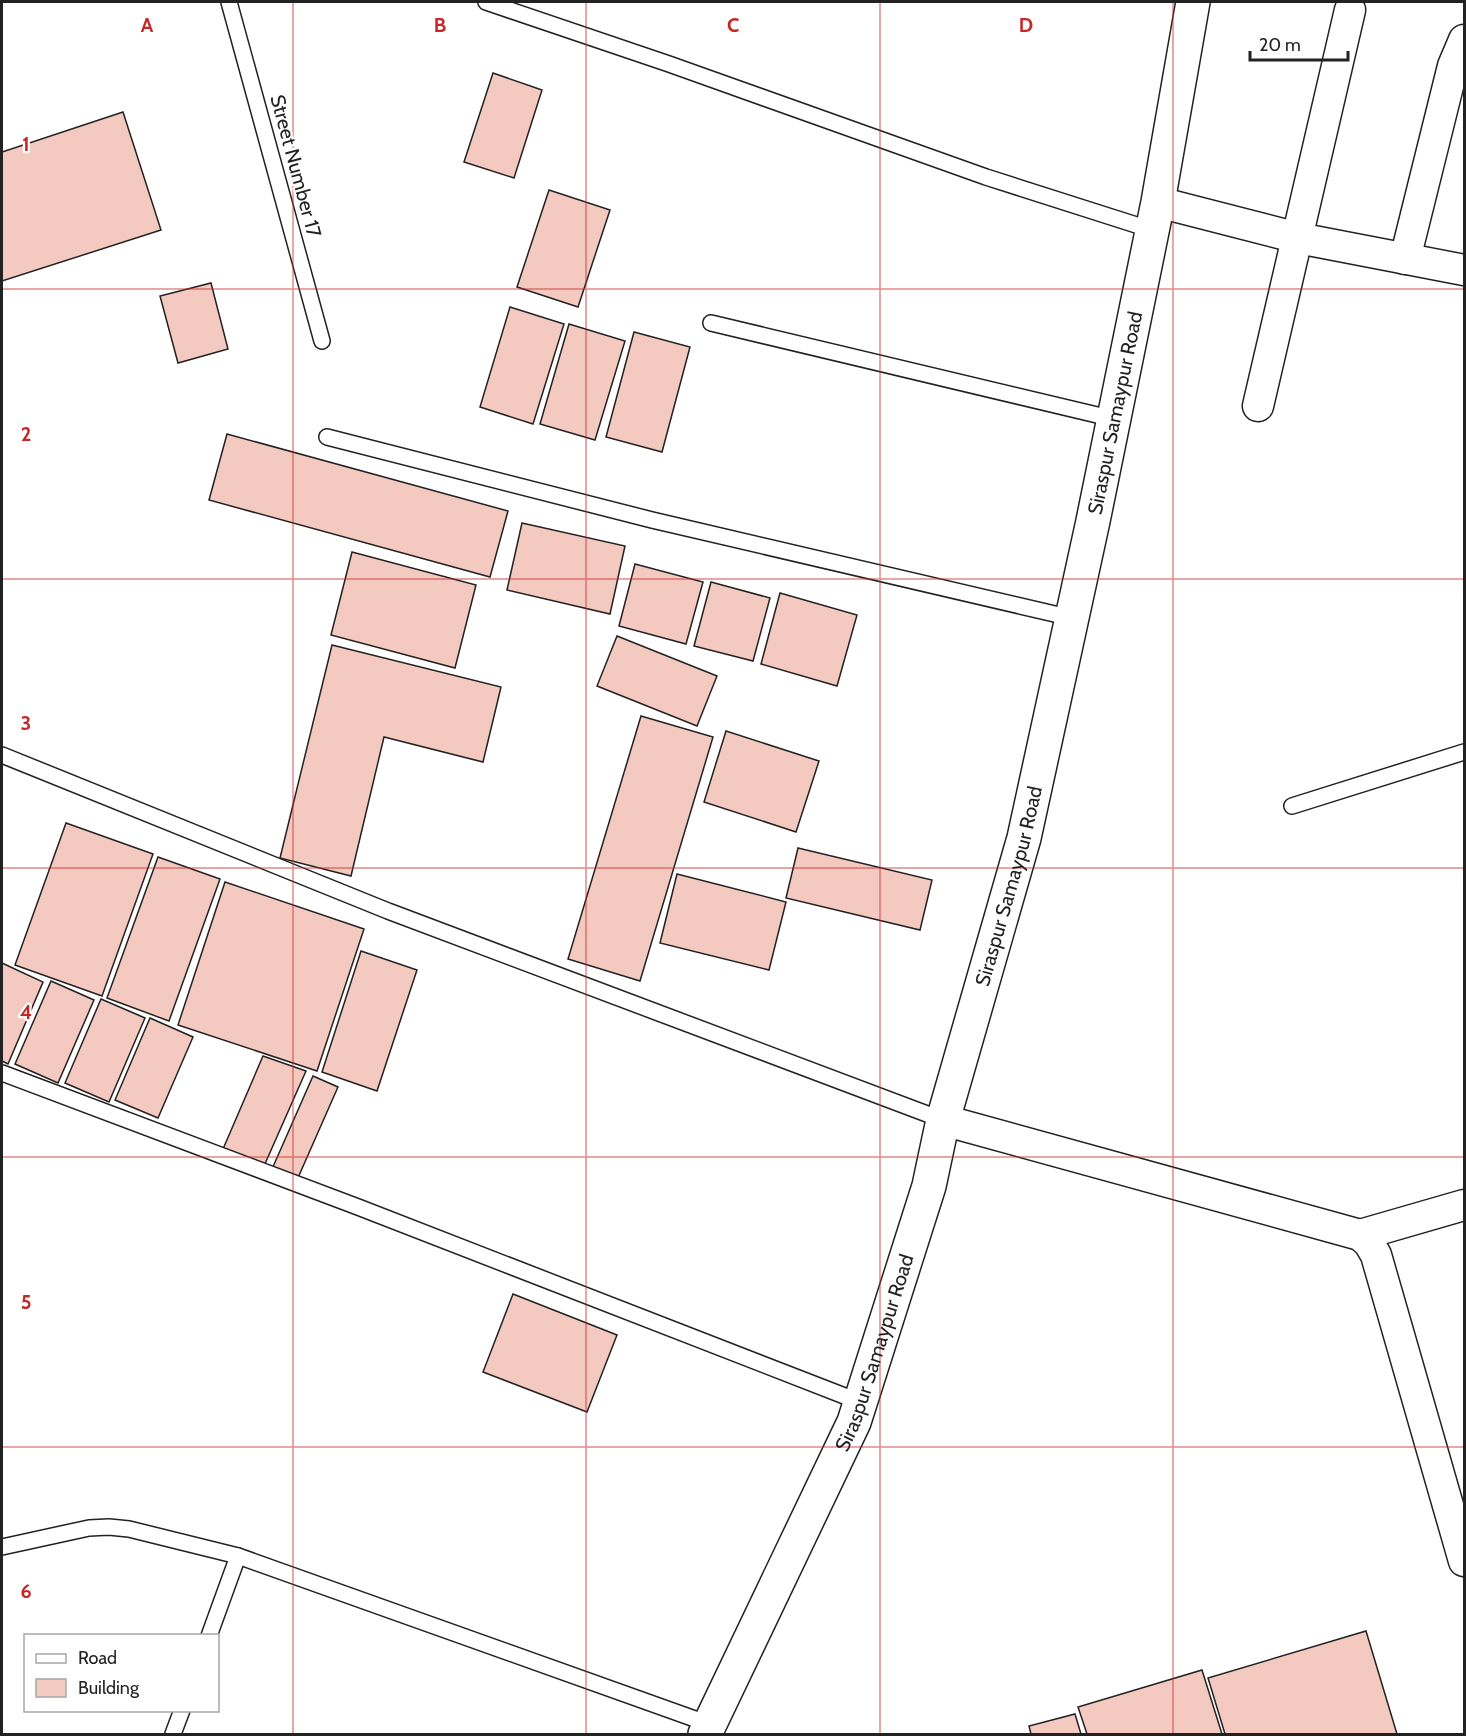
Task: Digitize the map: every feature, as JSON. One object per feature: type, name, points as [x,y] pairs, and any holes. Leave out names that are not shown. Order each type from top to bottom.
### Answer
[{"type":"street","name":"Siraspur Samaypur Road","points":[[707,1729],[854,1422],[928,1186],[943,1120],[1024,838],[1155,216],[1191,2]]},
{"type":"street","points":[[1258,406],[1350,10]]},
{"type":"street","points":[[1405,259],[1453,66],[1464,40]]},
{"type":"street","points":[[1155,216],[1298,238],[1464,270]]},
{"type":"street","points":[[943,1120],[1360,1235],[1369,1243],[1376,1255],[1464,1561]]},
{"type":"street","points":[[1360,1235],[1464,1205]]},
{"type":"lane","name":"Street Number 17","points":[[229,2],[322,341]]},
{"type":"lane","points":[[486,2],[669,64],[986,177],[1155,216]]},
{"type":"lane","points":[[711,323],[1114,418]]},
{"type":"lane","points":[[327,437],[652,520],[1072,618]]},
{"type":"lane","points":[[1292,806],[1464,752]]},
{"type":"lane","points":[[2,755],[388,912],[943,1120]]},
{"type":"lane","points":[[2,1073],[357,1207],[860,1402]]},
{"type":"lane","points":[[2,1547],[89,1528],[109,1527],[129,1529],[237,1556],[707,1729]]},
{"type":"lane","points":[[209,1634],[237,1556]]},
{"type":"lane","points":[[173,1734],[181,1712]]},
{"type":"building","points":[[493,73],[542,90],[514,178],[464,162]]},
{"type":"building","points":[[123,112],[161,230],[2,281],[2,152]]},
{"type":"building","points":[[549,190],[610,210],[578,307],[517,287]]},
{"type":"building","points":[[211,283],[228,349],[178,363],[160,296]]},
{"type":"building","points":[[510,307],[564,324],[533,424],[480,407]]},
{"type":"building","points":[[569,324],[625,341],[595,440],[540,424]]},
{"type":"building","points":[[634,332],[690,347],[662,452],[606,437]]},
{"type":"building","points":[[227,434],[508,511],[490,577],[209,500]]},
{"type":"building","points":[[522,523],[625,546],[610,614],[507,590]]},
{"type":"building","points":[[352,552],[476,585],[455,668],[331,635]]},
{"type":"building","points":[[635,564],[703,582],[686,644],[619,626]]},
{"type":"building","points":[[711,582],[770,598],[753,661],[694,646]]},
{"type":"building","points":[[780,593],[857,615],[837,686],[761,664]]},
{"type":"building","points":[[617,636],[717,676],[697,726],[597,686]]},
{"type":"building","points":[[332,645],[501,687],[483,762],[384,737],[351,876],[280,858]]},
{"type":"building","points":[[641,716],[713,737],[640,981],[568,959]]},
{"type":"building","points":[[726,731],[819,761],[796,832],[704,802]]},
{"type":"building","points":[[66,823],[153,854],[102,996],[15,965]]},
{"type":"building","points":[[798,848],[932,880],[920,930],[786,898]]},
{"type":"building","points":[[158,857],[220,879],[169,1021],[107,998]]},
{"type":"building","points":[[677,874],[786,902],[769,970],[660,943]]},
{"type":"building","points":[[225,882],[364,929],[317,1071],[178,1025]]},
{"type":"building","points":[[361,951],[417,970],[377,1091],[322,1072]]},
{"type":"building","points":[[2,963],[43,982],[8,1064],[2,1061]]},
{"type":"building","points":[[51,981],[94,1000],[58,1083],[15,1064]]},
{"type":"building","points":[[101,999],[145,1018],[109,1102],[65,1083]]},
{"type":"building","points":[[150,1018],[193,1037],[158,1118],[115,1100]]},
{"type":"building","points":[[263,1056],[306,1071],[264,1166],[223,1149]]},
{"type":"building","points":[[313,1076],[338,1087],[297,1180],[272,1169]]},
{"type":"building","points":[[513,1294],[617,1335],[587,1412],[483,1372]]},
{"type":"building","points":[[1366,1631],[1397,1734],[1225,1734],[1208,1678]]},
{"type":"building","points":[[1202,1670],[1222,1734],[1087,1734],[1078,1707]]},
{"type":"building","points":[[1075,1714],[1081,1734],[1031,1734],[1029,1726]]}]
